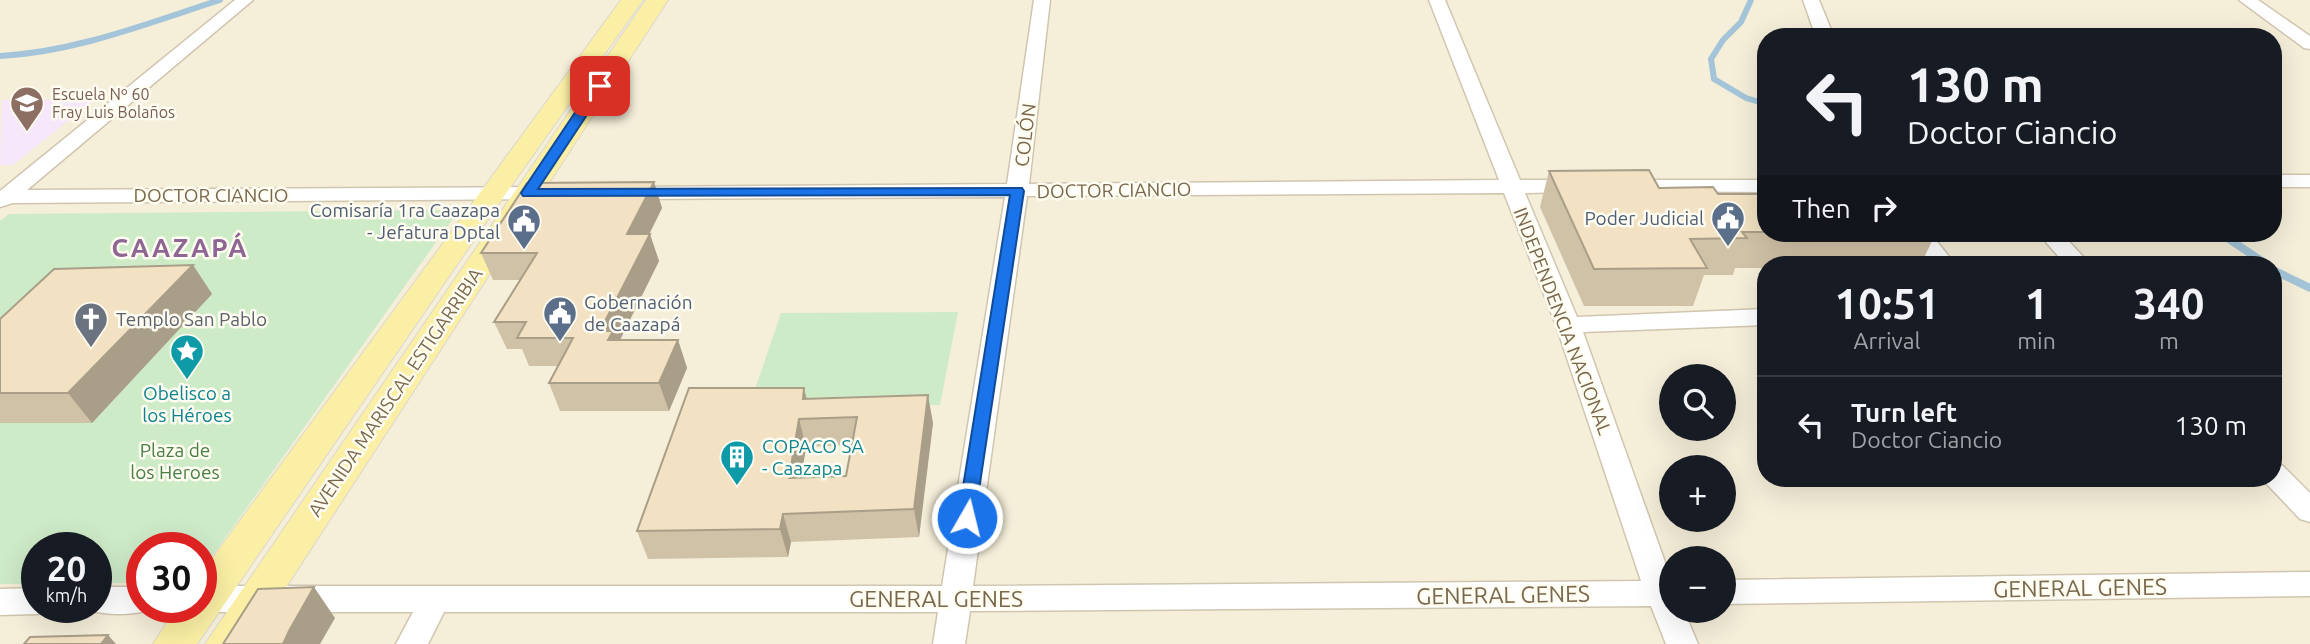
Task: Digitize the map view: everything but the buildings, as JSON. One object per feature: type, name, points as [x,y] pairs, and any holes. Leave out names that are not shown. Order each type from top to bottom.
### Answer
[{"type":"main road","name":"AVENIDA MARISCAL ESTIGARRIBIA","points":[[217,581],[632,0]]},
{"type":"main road","name":"AVENIDA MARISCAL ESTIGARRIBIA","points":[[226,644],[657,0]]},
{"type":"main road","name":"AVENIDA MARISCAL ESTIGARRIBIA","points":[[174,644],[188,623]]},
{"type":"street","points":[[2,202],[245,0]]},
{"type":"street","name":"COLÓN","points":[[948,644],[1017,191],[1042,0]]},
{"type":"street","name":"INDEPENDENCIA NACIONAL","points":[[1437,0],[1568,325],[1659,574]]},
{"type":"street","points":[[1811,0],[1822,28]]},
{"type":"street","points":[[2247,0],[2310,44]]},
{"type":"street","points":[[2282,181],[2310,181]]},
{"type":"street","name":"DOCTOR CIANCIO","points":[[598,193],[1757,186]]},
{"type":"street","name":"DOCTOR CIANCIO","points":[[2,202],[570,193]]},
{"type":"street","points":[[1925,242],[1937,256]]},
{"type":"street","points":[[2057,242],[2070,256]]},
{"type":"street","points":[[1568,325],[1757,317]]},
{"type":"street","points":[[2282,482],[2310,511]]},
{"type":"street","name":"GENERAL GENES","points":[[1736,592],[2310,584]]},
{"type":"street","name":"GENERAL GENES","points":[[217,601],[257,597],[955,600],[1659,593]]},
{"type":"street","points":[[412,644],[435,598]]},
{"type":"street","points":[[0,601],[21,601]]},
{"type":"street","name":"INDEPENDENCIA NACIONAL","points":[[1675,623],[1682,644]]},
{"type":"shaded area","points":[[0,0],[2310,0],[2310,644],[0,644]]},
{"type":"shaded area","name":"Escuela Nº 60 Fray Luis Bolaños","points":[[96,99],[13,165],[0,165],[2,100]]},
{"type":"green space","name":"Plaza de los Heroes","points":[[459,210],[217,550],[217,532],[126,532],[126,583],[112,583],[112,532],[21,532],[21,584],[0,584],[0,423],[92,423],[0,370],[0,221],[9,214]]},
{"type":"green space","points":[[958,312],[940,405],[750,404],[781,313]]},
{"type":"waterway","points":[[0,56],[84,43],[220,0]]},
{"type":"waterway","points":[[1751,0],[1741,22],[1723,40],[1711,59],[1714,79],[1746,98],[1757,101]]},
{"type":"waterway","points":[[2233,242],[2254,256]]},
{"type":"waterway","points":[[2282,274],[2310,288]]},
{"type":"place","name":"Escuela Nº 60 Fray Luis Bolaños","points":[[27,133]]},
{"type":"place","name":"Poder Judicial","points":[[1728,248]]},
{"type":"place","name":"Comisaría 1ra Caazapa - Jefatura Dptal","points":[[524,251]]},
{"type":"place","name":"Gobernación de Caazapá","points":[[560,343]]},
{"type":"place","name":"Templo San Pablo","points":[[91,349]]},
{"type":"place","name":"Obelisco a los Héroes","points":[[187,381]]},
{"type":"place","name":"COPACO SA - Caazapa","points":[[737,487]]},
{"type":"district","name":"CAAZAPÁ","points":[[180,248]]},
{"type":"route","points":[[600,86],[528,193],[1017,191],[967,518]]}]
